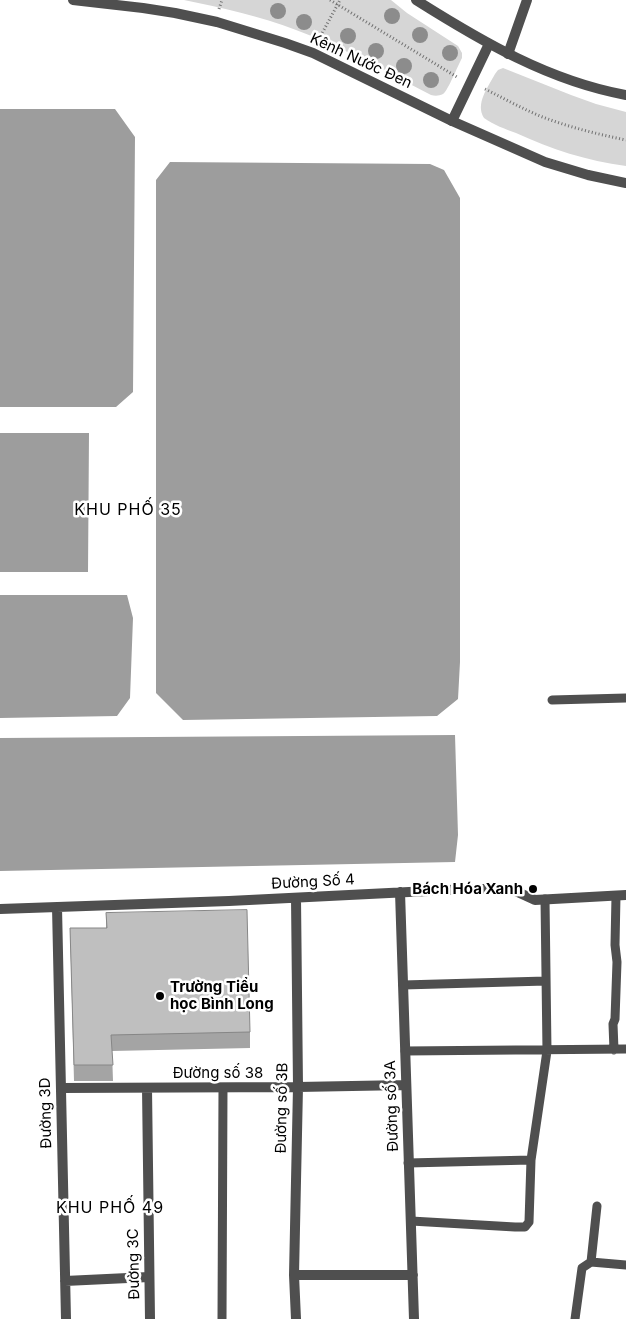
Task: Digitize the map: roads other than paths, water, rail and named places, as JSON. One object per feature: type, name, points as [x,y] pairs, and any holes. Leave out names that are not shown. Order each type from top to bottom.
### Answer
[{"type":"street","name":"Kênh Nước Đen","points":[[73,0],[106,2],[175,13],[217,22],[286,43],[341,66],[452,120],[545,162],[588,175],[626,183]]},
{"type":"street","points":[[416,0],[508,54],[581,84],[626,95]]},
{"type":"street","points":[[508,54],[527,0]]},
{"type":"street","points":[[452,120],[489,44]]},
{"type":"street","name":"Đường Số 4","points":[[0,909],[220,902],[469,889],[511,889],[535,900],[621,896]]},
{"type":"street","name":"Đường số 3A","points":[[400,892],[414,1319]]},
{"type":"street","name":"Đường số 3B","points":[[296,898],[298,1087],[294,1275],[296,1319]]},
{"type":"street","name":"Đường 3D","points":[[57,907],[66,1319]]},
{"type":"street","name":"Đường số 38","points":[[61,1088],[406,1085]]},
{"type":"street","name":"Đường 3C","points":[[147,1088],[150,1319]]},
{"type":"street","points":[[294,1275],[413,1275]]},
{"type":"street","points":[[65,1281],[149,1278]]},
{"type":"lane","points":[[552,700],[626,698]]},
{"type":"lane","points":[[614,1050],[613,1024],[615,1019],[617,962],[615,945],[621,896]]},
{"type":"lane","points":[[410,1222],[525,1227],[529,1222],[531,1160],[547,1051],[545,899]]},
{"type":"lane","points":[[403,985],[546,981]]},
{"type":"lane","points":[[405,1051],[626,1049]]},
{"type":"lane","points":[[222,1319],[223,1088]]},
{"type":"lane","points":[[408,1163],[531,1160]]},
{"type":"lane","points":[[591,1262],[598,1206]]},
{"type":"lane","points":[[576,1319],[582,1268],[591,1262],[626,1264]]},
{"type":"place","name":"Bách Hóa Xanh","points":[[533,889]]},
{"type":"place","name":"Trường Tiểu học Bình Long","points":[[160,996]]},
{"type":"district","name":"KHU PHỐ 35","points":[[128,510]]},
{"type":"district","name":"KHU PHỐ 49","points":[[110,1208]]}]
